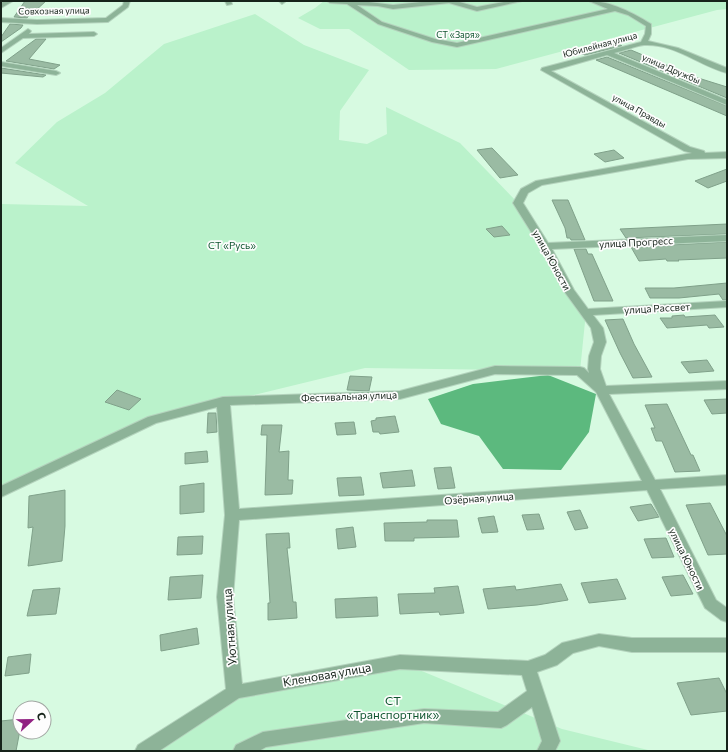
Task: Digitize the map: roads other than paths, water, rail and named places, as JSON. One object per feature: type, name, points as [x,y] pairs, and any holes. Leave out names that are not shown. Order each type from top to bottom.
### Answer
[{"type":"street","points":[[1,6],[10,1]]},
{"type":"street","name":"Совхозная улица","points":[[1,20],[37,22],[108,20],[126,6],[127,1]]},
{"type":"street","points":[[330,1],[393,7],[449,1],[476,9],[519,1]]},
{"type":"street","points":[[592,1],[630,14],[649,25],[648,34],[644,43]]},
{"type":"street","points":[[350,3],[380,23],[434,41],[456,45],[614,9]]},
{"type":"street","points":[[1,50],[23,36],[37,22]]},
{"type":"street","points":[[23,36],[94,34]]},
{"type":"street","name":"Юбилейная улица","points":[[545,70],[607,52],[644,43],[654,43],[690,55],[727,71]]},
{"type":"street","name":"улица Дружбы","points":[[607,52],[727,103]]},
{"type":"street","points":[[1,64],[56,73]]},
{"type":"street","name":"улица Правды","points":[[545,70],[687,150],[727,160]]},
{"type":"street","name":"улица Юности","points":[[727,155],[688,156],[539,183],[524,191],[518,203],[545,246],[569,291],[597,328],[600,342],[595,356],[594,369],[601,390],[652,487],[710,604],[727,616]]},
{"type":"street","name":"улица Прогресс","points":[[545,246],[727,238]]},
{"type":"street","name":"улица Рассвет","points":[[586,312],[727,304]]},
{"type":"street","name":"Фестивальная улица","points":[[2,495],[152,420],[223,401],[400,395],[495,370],[580,371],[601,390]]},
{"type":"street","points":[[601,390],[727,385]]},
{"type":"street","name":"Уютная улица","points":[[223,401],[232,515],[225,597],[235,692]]},
{"type":"street","name":"Озёрная улица","points":[[232,515],[652,487],[727,480]]},
{"type":"street","points":[[546,751],[551,741],[528,668],[551,660],[568,648],[599,640],[632,645],[727,645]]},
{"type":"street","name":"Кленовая улица","points":[[144,751],[235,692],[400,662],[528,668]]},
{"type":"street","points":[[242,751],[263,740],[424,716],[501,720],[536,694]]},
{"type":"park label","name":"СТ «Заря»","points":[[458,35]]},
{"type":"park label","name":"СТ «Русь»","points":[[232,245]]},
{"type":"park label","name":"СТ «Транспортник»","points":[[393,708]]}]
